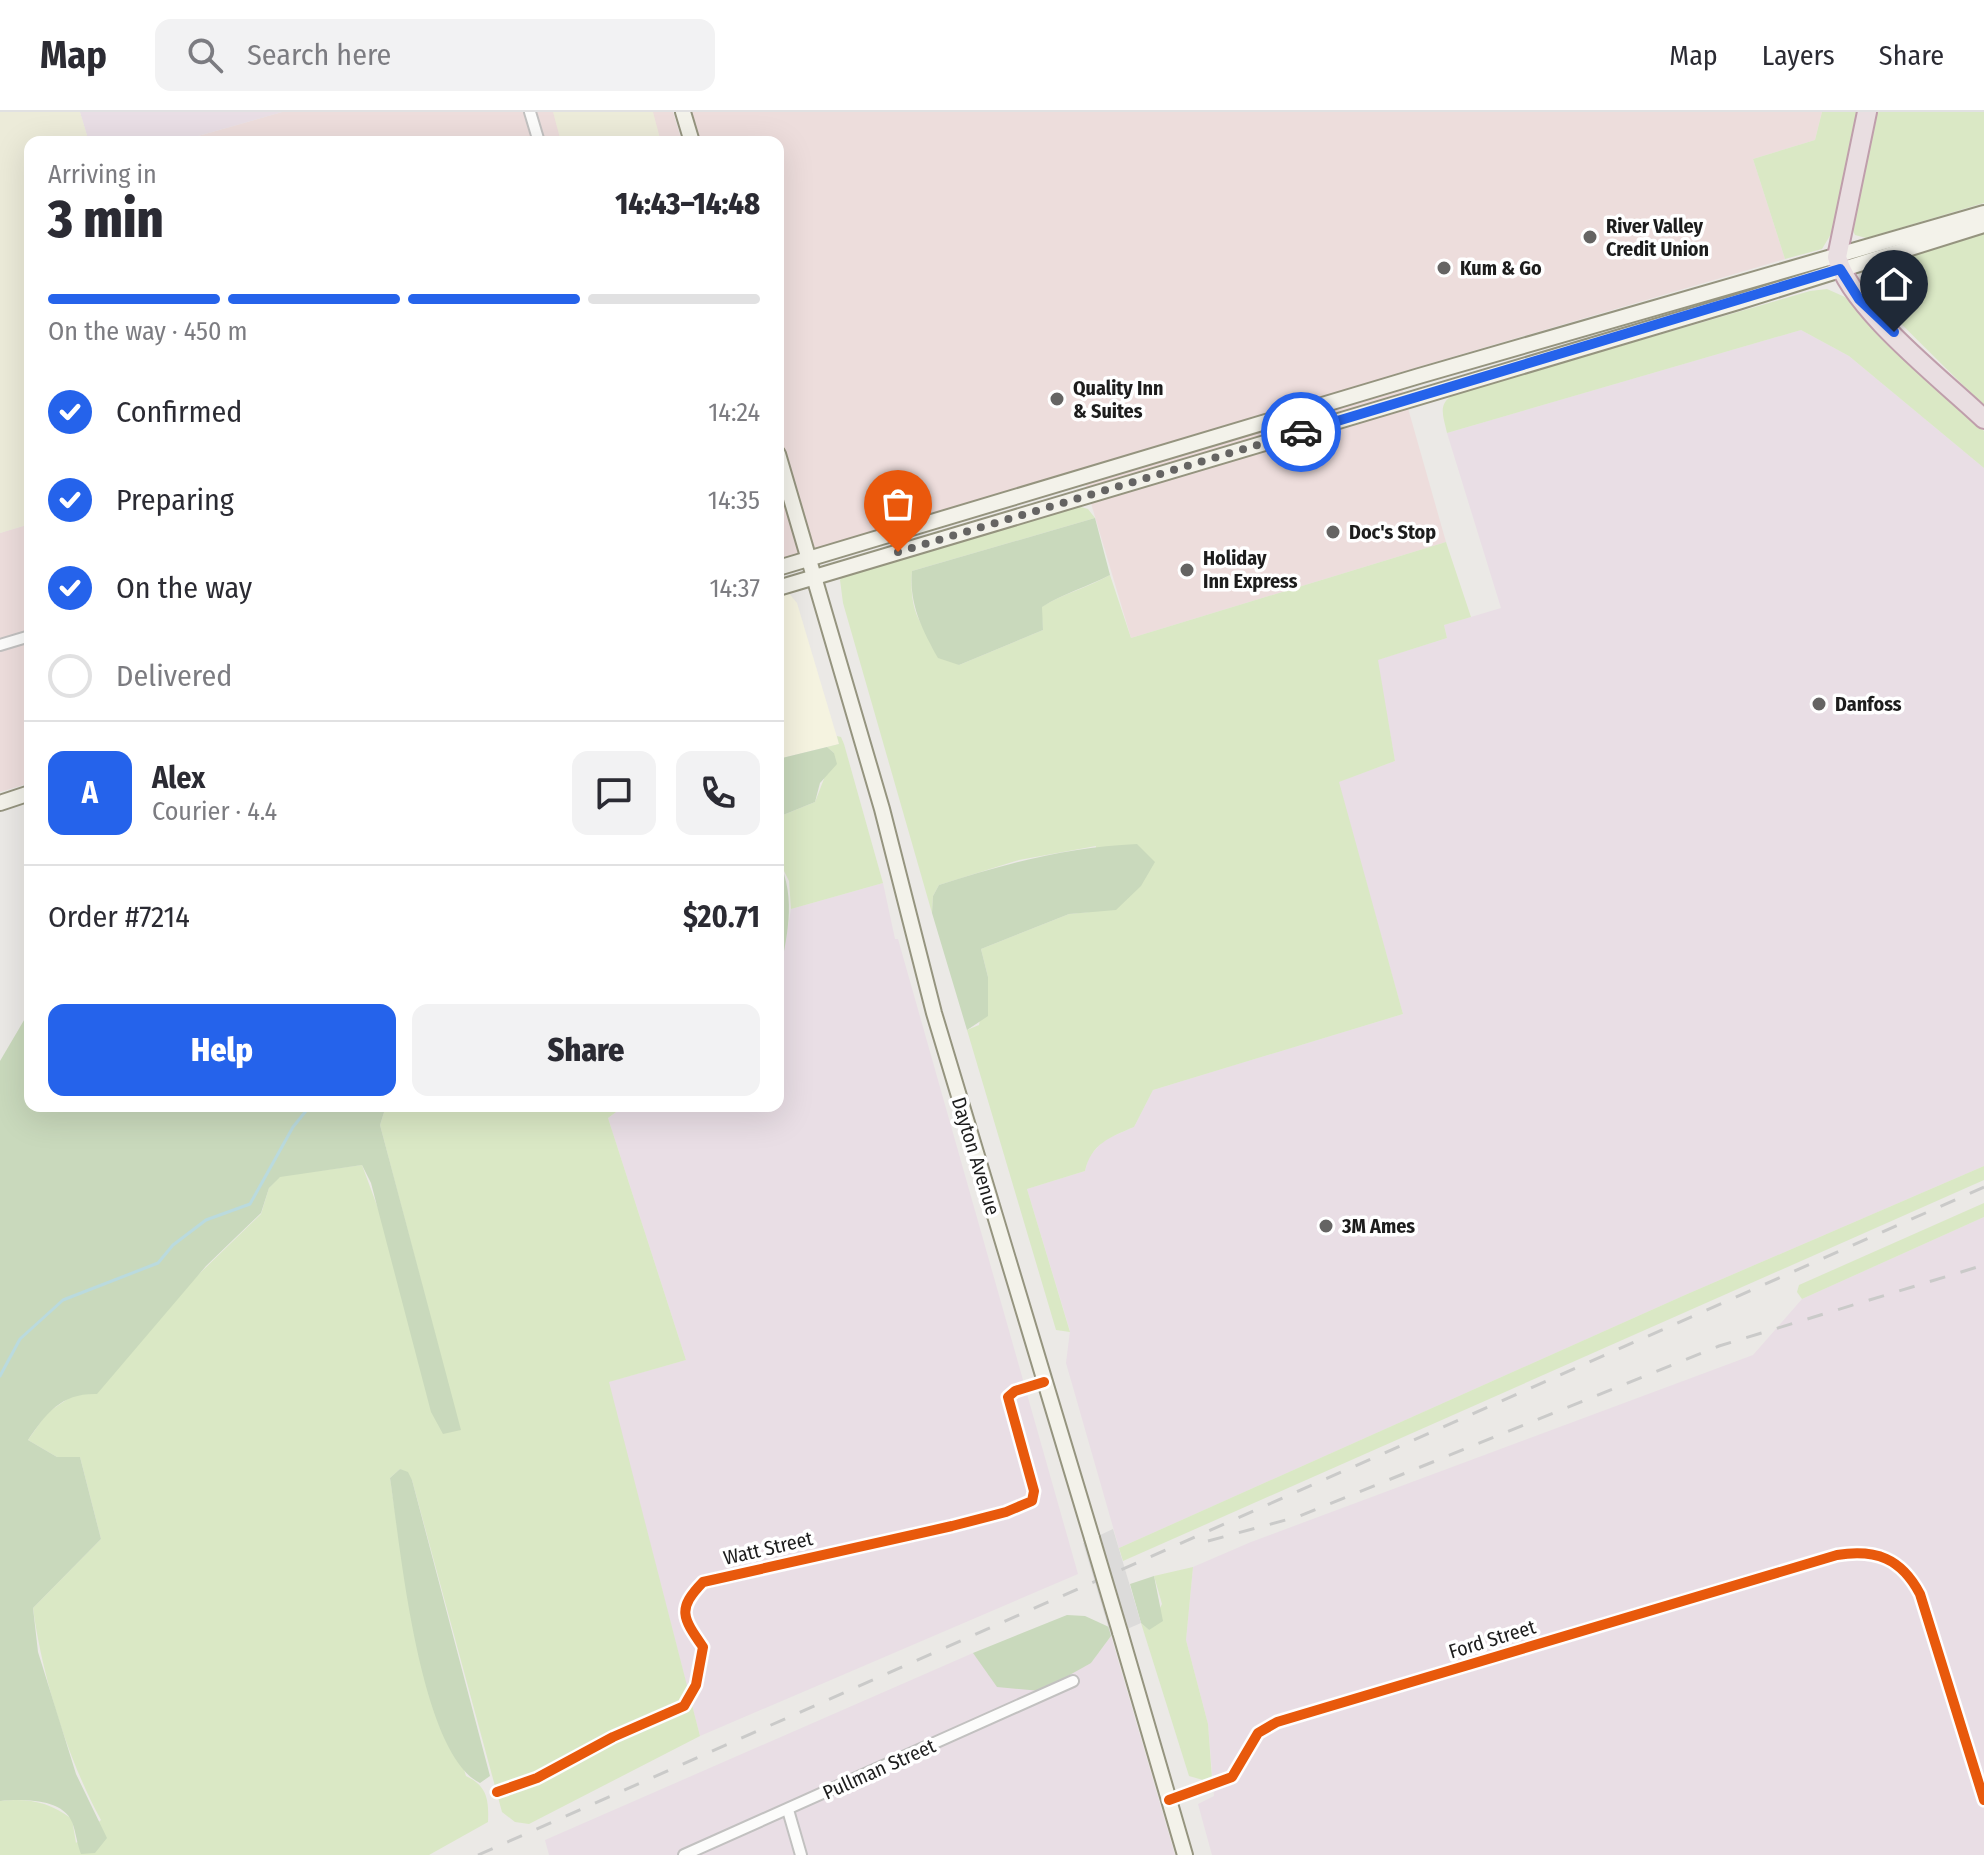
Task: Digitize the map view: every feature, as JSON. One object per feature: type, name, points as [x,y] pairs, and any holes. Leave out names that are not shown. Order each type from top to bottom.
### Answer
[{"type":"highway","points":[[1867,112],[1838,263],[1859,299],[1984,419]]},
{"type":"main road","points":[[683,112],[690,136]]},
{"type":"main road","points":[[784,586],[1838,263],[1984,213]]},
{"type":"main road","points":[[784,566],[1434,372],[1984,225]]},
{"type":"main road","name":"Dayton Avenue","points":[[784,475],[882,809],[934,1013],[1185,1855]]},
{"type":"main road","points":[[0,803],[24,795]]},
{"type":"street","points":[[530,112],[537,136]]},
{"type":"street","points":[[0,645],[24,638]]},
{"type":"street","name":"Watt Street","points":[[497,1792],[537,1778],[613,1737],[684,1706],[696,1685],[703,1647],[688,1626],[683,1612],[687,1598],[703,1582],[952,1526],[1006,1512],[1032,1501],[1034,1491],[1008,1397],[1015,1391],[1044,1382]]},
{"type":"street","name":"Ford Street","points":[[1169,1800],[1232,1777],[1258,1733],[1277,1722],[1854,1553],[1881,1555],[1892,1560],[1912,1580],[1920,1594],[1984,1800]]},
{"type":"street","name":"Pullman Street","points":[[684,1855],[1073,1681]]},
{"type":"street","points":[[788,1810],[801,1855]]},
{"type":"shaded area","points":[[80,112],[282,112],[198,136],[87,136]]},
{"type":"shaded area","points":[[282,112],[673,112],[680,136],[198,136]]},
{"type":"shaded area","points":[[691,112],[1822,112],[1815,140],[1753,159],[1785,259],[1398,373],[1446,542],[1131,638],[1082,473],[784,561],[784,136],[697,136]]},
{"type":"shaded area","points":[[1801,330],[1849,356],[1984,468],[1984,1166],[1685,1295],[1119,1548],[1066,1363],[1070,1331],[1027,1189],[1085,1171],[1089,1157],[1104,1140],[1134,1127],[1153,1090],[1403,1014],[1338,782],[1395,761],[1377,660],[1447,638],[1444,625],[1501,608],[1447,433]]},
{"type":"shaded area","points":[[24,526],[24,785],[0,792],[0,533]]},
{"type":"shaded area","points":[[787,591],[797,603],[839,744],[784,758],[784,592]]},
{"type":"shaded area","points":[[883,883],[895,939],[898,939],[1078,1574],[700,1736],[608,1382],[686,1360],[608,1118],[616,1112],[784,1112],[784,949],[791,909]]},
{"type":"shaded area","points":[[1984,1217],[1984,1855],[1212,1855],[1198,1804],[1214,1796],[1208,1724],[1186,1640],[1193,1567],[1251,1542],[1753,1355],[1802,1299]]},
{"type":"shaded area","points":[[1111,1636],[1175,1855],[549,1855],[545,1840],[973,1653],[982,1663],[1091,1663]]},
{"type":"green space","points":[[0,112],[80,112],[87,136],[24,136],[24,526],[0,533]]},
{"type":"green space","points":[[553,112],[653,112],[659,136],[559,136]]},
{"type":"green space","points":[[1822,112],[1861,112],[1831,234],[1822,249],[1785,259],[1753,159],[1815,140]]},
{"type":"green space","points":[[1873,112],[1984,112],[1984,203],[1866,238],[1855,235],[1850,224]]},
{"type":"green space","points":[[1984,234],[1984,406],[1859,282],[1865,271]]},
{"type":"green space","points":[[1827,289],[1845,297],[1984,431],[1984,468],[1849,356],[1801,330],[1447,433],[1444,406],[1455,394],[1810,291]]},
{"type":"green space","points":[[1074,505],[1088,509],[1095,518],[912,571],[916,614],[929,635],[959,665],[1043,630],[1041,607],[1110,575],[1131,638],[1446,542],[1471,617],[1444,625],[1447,638],[1378,660],[1395,761],[1339,782],[1403,1014],[1153,1090],[1134,1127],[1097,1148],[1085,1171],[1027,1189],[1070,1332],[1056,1330],[967,1030],[979,1025],[988,977],[981,949],[1069,914],[1089,912],[1096,846],[1019,860],[939,885],[933,896],[932,913],[843,603],[840,580],[843,575]]},
{"type":"green space","points":[[1095,518],[1110,575],[1042,607],[1043,630],[959,665],[938,658],[915,605],[912,571]]},
{"type":"green space","points":[[837,736],[844,744],[883,883],[791,909],[789,881],[784,871],[784,815],[815,802],[834,753],[827,747],[839,744]]},
{"type":"green space","points":[[827,747],[834,753],[837,764],[820,783],[815,802],[784,815],[784,758]]},
{"type":"green space","points":[[1137,844],[1155,862],[1141,886],[1116,910],[1069,914],[981,949],[988,977],[988,1016],[967,1030],[932,913],[933,896],[939,885],[1036,858]]},
{"type":"green space","points":[[784,874],[789,905],[784,951]]},
{"type":"green space","points":[[24,1020],[24,1112],[384,1112],[380,1125],[461,1430],[443,1434],[431,1412],[371,1183],[362,1165],[280,1177],[269,1188],[261,1213],[206,1266],[97,1394],[65,1401],[42,1421],[28,1440],[57,1457],[80,1457],[101,1539],[33,1608],[38,1652],[76,1774],[107,1838],[95,1853],[81,1854],[72,1822],[59,1808],[40,1802],[0,1801],[0,1061]]},
{"type":"green space","points":[[384,1112],[616,1112],[608,1118],[686,1360],[609,1382],[700,1736],[529,1824],[515,1822],[502,1812],[412,1480],[400,1469],[390,1478],[407,1591],[466,1776],[478,1784],[485,1794],[488,1822],[429,1855],[0,1855],[0,1801],[29,1801],[55,1809],[72,1819],[76,1843],[101,1820],[58,1717],[33,1608],[101,1539],[80,1457],[57,1457],[28,1440],[47,1413],[75,1394],[261,1214],[269,1188],[280,1176],[362,1165],[460,1430],[380,1125]]},
{"type":"green space","points":[[1984,1166],[1984,1180],[1123,1561],[1119,1548],[1685,1295]]},
{"type":"green space","points":[[1984,1203],[1984,1217],[1802,1299],[1797,1292],[1799,1285]]},
{"type":"green space","points":[[400,1469],[408,1472],[412,1480],[490,1776],[480,1783],[459,1764],[442,1732],[427,1691],[407,1596],[390,1478]]},
{"type":"green space","points":[[1193,1567],[1186,1640],[1208,1724],[1212,1778],[1203,1780],[1189,1776],[1141,1623],[1149,1630],[1162,1604],[1154,1576]]},
{"type":"green space","points":[[1154,1576],[1163,1621],[1149,1630],[1141,1623],[1130,1584]]},
{"type":"green space","points":[[1067,1615],[1085,1616],[1109,1627],[1111,1636],[1091,1663],[1041,1691],[997,1687],[973,1653]]},
{"type":"pier","points":[[1113,1529],[1141,1623],[1111,1636],[1083,1543]]},
{"type":"waterway","points":[[0,1376],[20,1339],[63,1300],[158,1263],[173,1245],[206,1220],[250,1204],[293,1127],[305,1112]]},
{"type":"railway","points":[[478,1855],[1984,1187]]},
{"type":"railway","points":[[1208,1541],[1297,1517],[1719,1346],[1984,1265]]},
{"type":"cycle path","points":[[497,1792],[537,1778],[613,1737],[684,1706],[696,1685],[703,1647],[690,1628],[685,1613],[689,1599],[703,1582],[952,1526],[1006,1512],[1032,1501],[1034,1491],[1008,1397],[1015,1391],[1044,1382]]},
{"type":"cycle path","points":[[1169,1800],[1232,1777],[1258,1733],[1277,1722],[1851,1553],[1875,1555],[1896,1564],[1920,1594],[1984,1800]]},
{"type":"way so far","points":[[898,552],[1301,432]]},
{"type":"place","name":"River Valley Credit Union","points":[[1590,237]]},
{"type":"place","name":"Kum & Go","points":[[1444,268]]},
{"type":"place","name":"Quality Inn & Suites","points":[[1057,399]]},
{"type":"place","name":"Doc's Stop","points":[[1333,532]]},
{"type":"place","name":"Holiday Inn Express","points":[[1187,570]]},
{"type":"place","name":"Danfoss","points":[[1819,704]]},
{"type":"place","name":"3M Ames","points":[[1326,1226]]},
{"type":"route","points":[[1301,432],[1840,269],[1859,299],[1894,332]]}]
